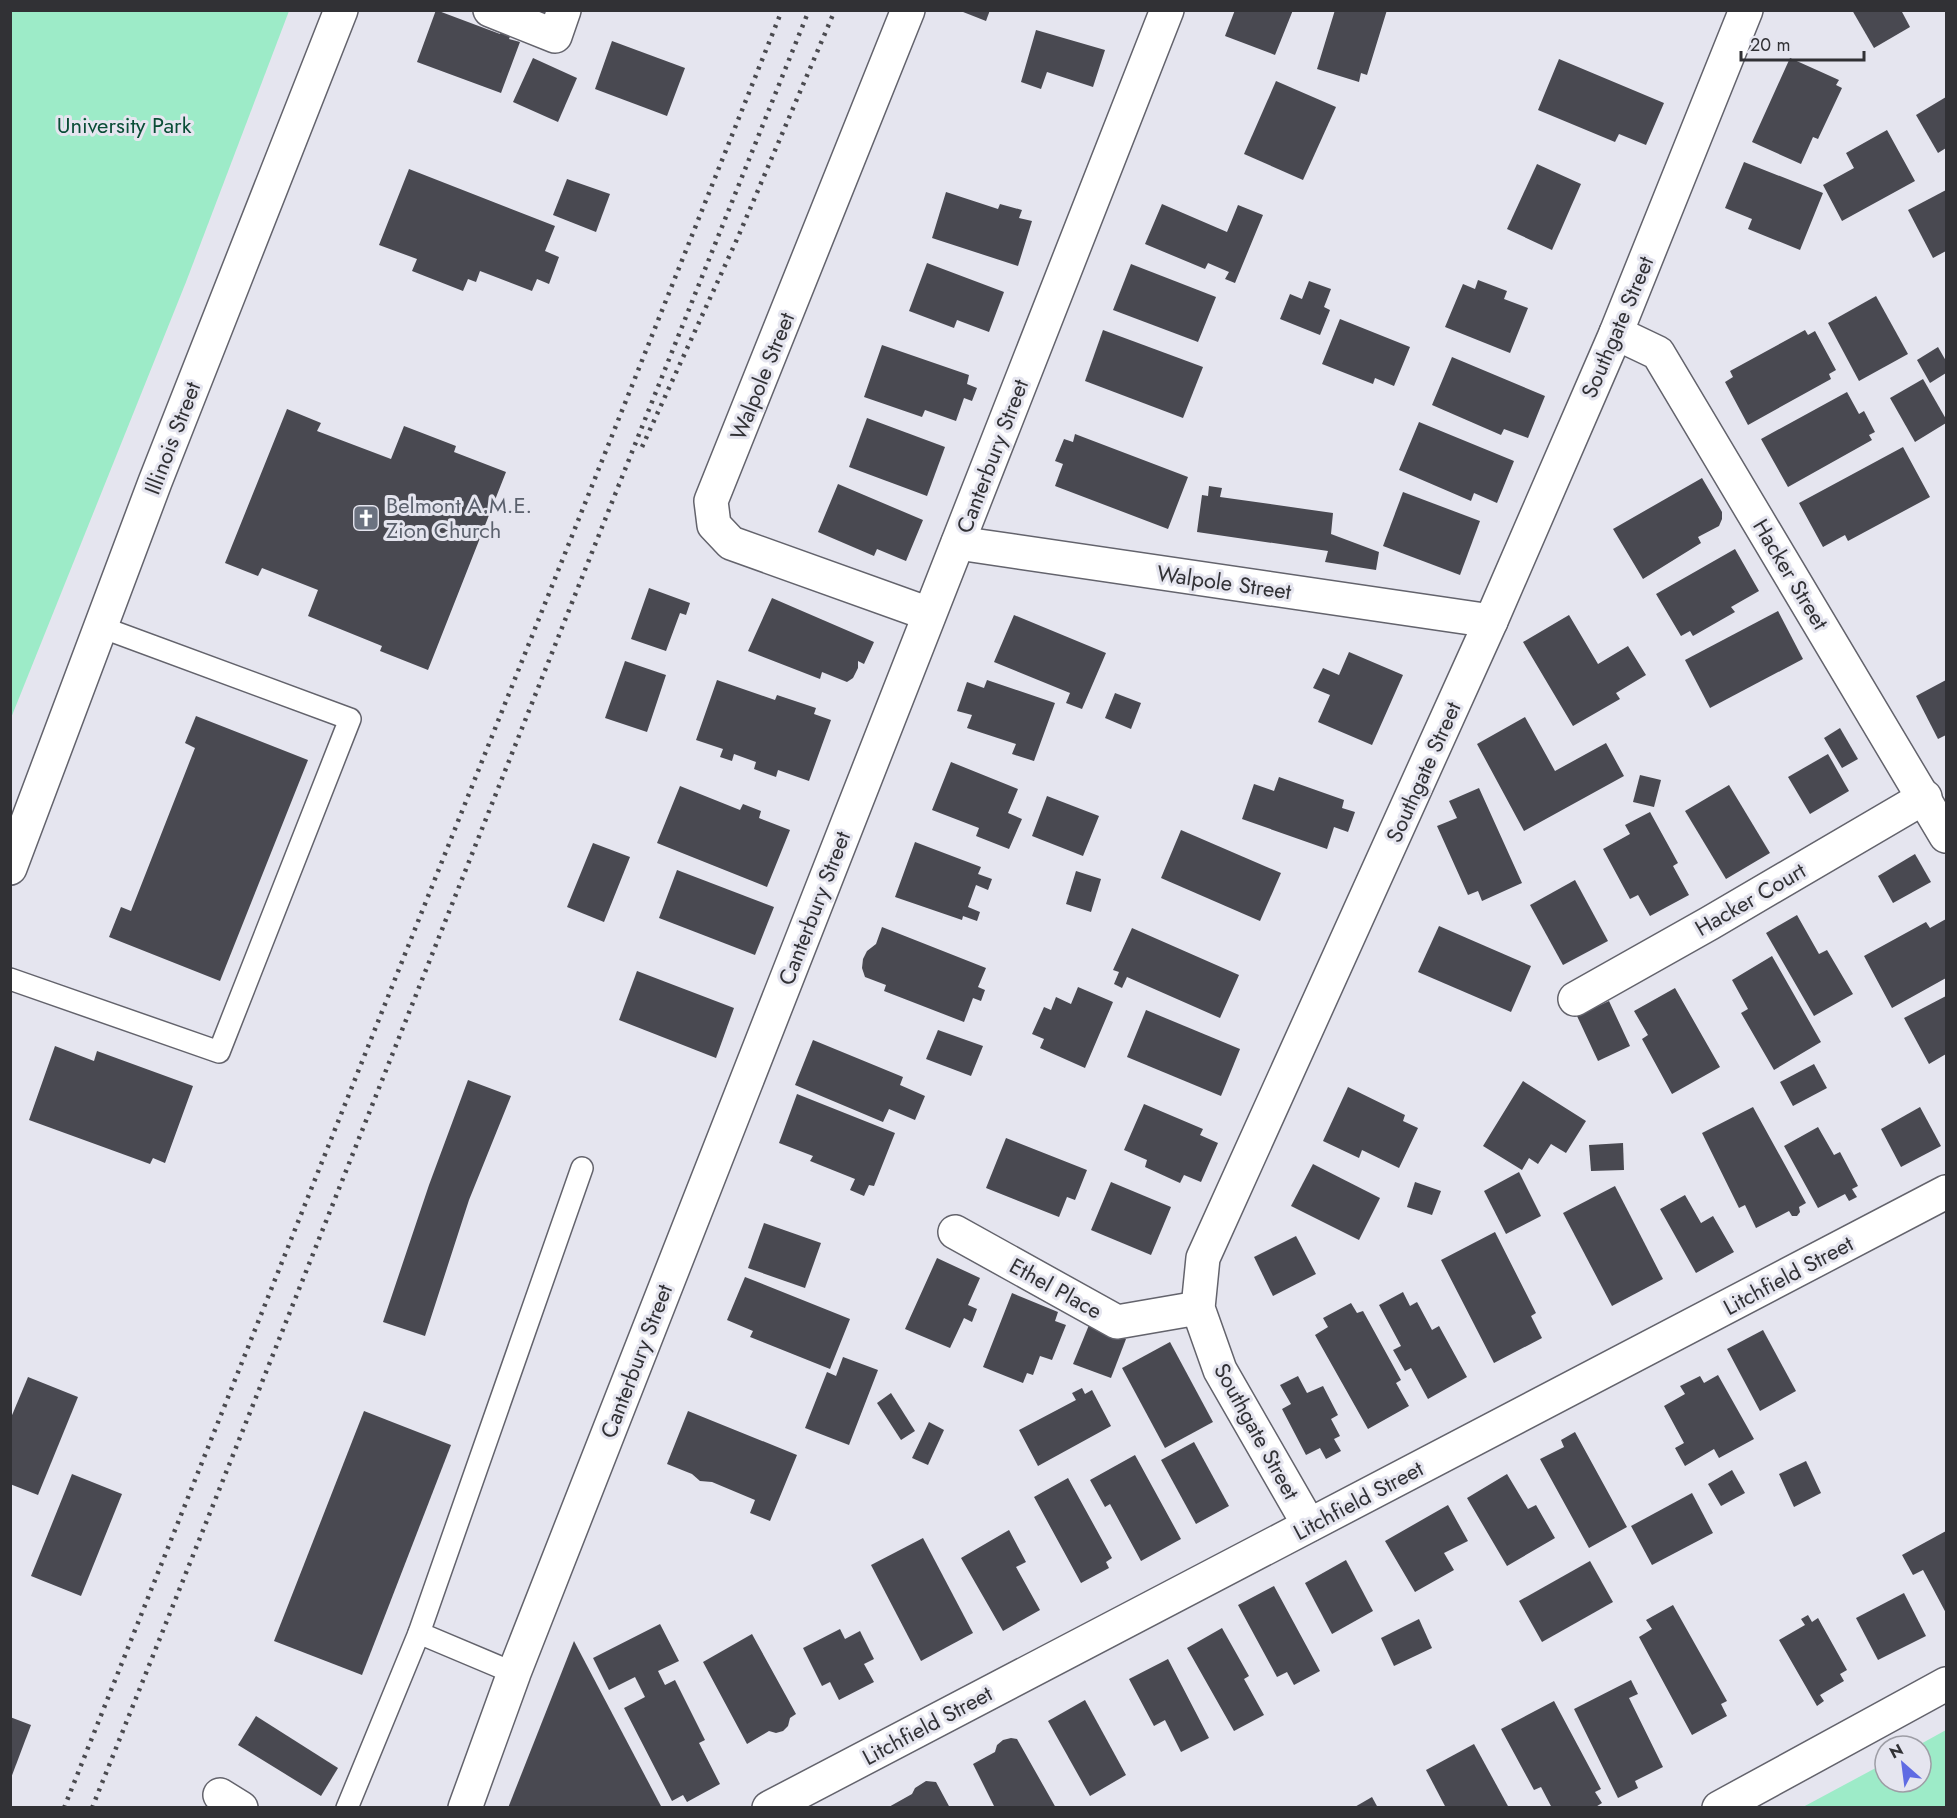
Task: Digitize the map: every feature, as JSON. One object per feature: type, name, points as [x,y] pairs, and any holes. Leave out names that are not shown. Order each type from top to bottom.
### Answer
[{"type":"street","name":"Illinois Street","points":[[10,868],[155,482],[341,10]]},
{"type":"street","points":[[490,10],[555,36],[564,10]]},
{"type":"street","name":"Walpole Street","points":[[908,10],[711,501],[714,525],[731,543],[929,614]]},
{"type":"street","name":"Canterbury Street","points":[[465,1808],[514,1673],[1167,10]]},
{"type":"street","name":"Southgate Street","points":[[1309,1525],[1220,1370],[1198,1308],[1203,1258],[1491,621],[1616,333],[1746,10]]},
{"type":"street","name":"Hacker Street","points":[[1616,333],[1658,352],[1947,836]]},
{"type":"street","name":"Walpole Street","points":[[957,543],[1491,621]]},
{"type":"street","name":"Hacker Court","points":[[1575,999],[1925,797]]},
{"type":"street","name":"Litchfield Street","points":[[769,1808],[1947,1192]]},
{"type":"street","name":"Ethel Place","points":[[955,1232],[1117,1322],[1198,1308]]},
{"type":"street","points":[[1719,1808],[1947,1684]]},
{"type":"lane","points":[[10,980],[219,1052],[350,719],[101,627]]},
{"type":"lane","points":[[347,1808],[419,1633],[582,1168]]},
{"type":"lane","points":[[419,1633],[514,1673]]},
{"type":"green space","name":"University Park","points":[[11,10],[289,11],[186,282],[11,718]]},
{"type":"green space","points":[[1946,1730],[1946,1807],[1803,1807],[1873,1769],[1873,1794],[1933,1794],[1933,1737]]},
{"type":"building","points":[[436,10],[500,34],[502,29],[512,32],[509,39],[520,42],[501,93],[417,62]]},
{"type":"building","points":[[958,10],[990,10],[986,21]]},
{"type":"building","points":[[1235,10],[1293,10],[1275,55],[1225,36]]},
{"type":"building","points":[[1335,10],[1387,10],[1367,75],[1361,73],[1359,82],[1317,69]]},
{"type":"building","points":[[1852,10],[1901,10],[1910,27],[1874,48]]},
{"type":"building","points":[[1036,30],[1105,50],[1093,87],[1047,72],[1041,89],[1021,82]]},
{"type":"building","points":[[612,41],[685,68],[667,116],[595,89]]},
{"type":"building","points":[[533,58],[577,78],[558,122],[513,102]]},
{"type":"building","points":[[1790,58],[1839,80],[1836,85],[1842,88],[1818,139],[1813,137],[1801,164],[1752,142]]},
{"type":"building","points":[[1559,59],[1664,103],[1646,145],[1619,134],[1615,142],[1538,110]]},
{"type":"building","points":[[1276,81],[1336,107],[1303,180],[1244,154]]},
{"type":"building","points":[[1946,97],[1946,148],[1938,153],[1916,115]]},
{"type":"building","points":[[1887,130],[1915,181],[1842,221],[1823,185],[1854,168],[1846,153]]},
{"type":"building","points":[[1744,162],[1823,193],[1800,250],[1748,229],[1752,219],[1725,208]]},
{"type":"building","points":[[1537,164],[1581,184],[1552,250],[1507,229]]},
{"type":"building","points":[[409,169],[555,226],[545,251],[559,257],[549,284],[537,279],[532,291],[480,271],[476,282],[468,279],[463,291],[412,271],[417,259],[379,245]]},
{"type":"building","points":[[567,179],[610,194],[596,232],[553,215]]},
{"type":"building","points":[[1946,190],[1946,251],[1933,258],[1908,210]]},
{"type":"building","points":[[946,192],[998,209],[1000,204],[1022,210],[1019,218],[1032,221],[1018,266],[932,238]]},
{"type":"building","points":[[1162,204],[1227,232],[1238,205],[1263,215],[1235,283],[1225,279],[1229,272],[1208,263],[1205,269],[1145,244]]},
{"type":"building","points":[[927,263],[1004,292],[989,332],[957,320],[954,328],[909,311]]},
{"type":"building","points":[[1131,264],[1216,297],[1198,342],[1113,310]]},
{"type":"building","points":[[1478,280],[1507,291],[1504,299],[1528,308],[1510,353],[1445,327],[1463,284],[1475,289]]},
{"type":"building","points":[[1309,281],[1331,289],[1324,307],[1330,310],[1320,335],[1280,319],[1290,294],[1302,299]]},
{"type":"building","points":[[1876,296],[1908,354],[1859,381],[1828,323]]},
{"type":"building","points":[[1340,319],[1410,347],[1394,386],[1375,378],[1373,384],[1322,364]]},
{"type":"building","points":[[1103,330],[1203,367],[1183,418],[1085,381]]},
{"type":"building","points":[[1805,330],[1808,335],[1815,331],[1836,370],[1829,374],[1831,379],[1748,425],[1725,382],[1733,377],[1730,371]]},
{"type":"building","points":[[882,345],[969,375],[967,384],[977,388],[972,401],[964,398],[956,421],[925,410],[922,417],[864,397]]},
{"type":"building","points":[[1938,347],[1946,361],[1946,373],[1930,383],[1917,360]]},
{"type":"building","points":[[1452,357],[1545,396],[1528,438],[1504,429],[1501,435],[1432,405]]},
{"type":"building","points":[[1923,379],[1946,419],[1946,423],[1915,442],[1890,398]]},
{"type":"building","points":[[1847,392],[1859,414],[1864,411],[1875,432],[1869,435],[1872,440],[1788,487],[1761,439]]},
{"type":"building","name":"Belmont A.M.E. Zion Church","points":[[287,409],[321,423],[317,431],[391,459],[404,426],[456,446],[454,452],[506,472],[428,670],[380,651],[382,646],[308,616],[318,590],[262,568],[258,576],[225,563]]},
{"type":"building","points":[[867,418],[945,447],[927,496],[849,467]]},
{"type":"building","points":[[1419,422],[1514,461],[1497,503],[1474,493],[1471,501],[1399,470]]},
{"type":"building","points":[[1075,434],[1188,477],[1168,529],[1055,486],[1063,464],[1055,461],[1064,439],[1073,442]]},
{"type":"building","points":[[1903,447],[1930,497],[1848,541],[1845,535],[1823,547],[1799,503]]},
{"type":"building","points":[[1702,478],[1722,512],[1719,526],[1698,537],[1701,543],[1643,579],[1613,529]]},
{"type":"building","points":[[838,484],[923,520],[906,561],[877,549],[874,556],[818,532]]},
{"type":"building","points":[[1209,486],[1222,488],[1220,497],[1333,513],[1331,534],[1379,552],[1376,570],[1325,562],[1328,551],[1197,532],[1202,495],[1208,496]]},
{"type":"building","points":[[1403,492],[1480,521],[1460,575],[1383,546]]},
{"type":"building","points":[[1735,549],[1759,591],[1731,607],[1735,612],[1693,636],[1690,631],[1681,636],[1656,594]]},
{"type":"building","points":[[649,588],[690,603],[686,615],[680,613],[666,651],[631,639]]},
{"type":"building","points":[[772,598],[874,642],[864,664],[858,661],[858,668],[853,678],[847,682],[822,672],[820,679],[748,651]]},
{"type":"building","points":[[1778,611],[1803,659],[1710,708],[1685,660]]},
{"type":"building","points":[[1014,615],[1106,653],[1082,709],[1066,703],[1070,693],[994,662]]},
{"type":"building","points":[[1569,615],[1598,664],[1628,646],[1646,675],[1616,693],[1620,699],[1573,726],[1523,642]]},
{"type":"building","points":[[1349,652],[1403,675],[1372,745],[1318,722],[1330,695],[1313,688],[1323,668],[1339,675]]},
{"type":"building","points":[[625,661],[666,675],[647,732],[605,718]]},
{"type":"building","points":[[717,680],[775,700],[777,695],[816,708],[814,714],[831,720],[809,781],[778,770],[776,777],[754,769],[756,762],[734,754],[732,761],[720,757],[723,749],[696,740]]},
{"type":"building","points":[[987,680],[1055,703],[1034,761],[1012,754],[1016,744],[967,728],[972,715],[957,711],[967,682],[984,688]]},
{"type":"building","points":[[1946,680],[1946,735],[1938,739],[1916,696]]},
{"type":"building","points":[[1115,693],[1141,703],[1131,729],[1105,718]]},
{"type":"building","points":[[196,716],[308,760],[220,981],[109,937],[121,907],[131,911],[195,748],[185,743]]},
{"type":"building","points":[[1525,717],[1555,771],[1606,743],[1624,776],[1524,831],[1477,744]]},
{"type":"building","points":[[1840,728],[1858,759],[1842,768],[1824,738]]},
{"type":"building","points":[[1828,754],[1849,791],[1810,814],[1788,777]]},
{"type":"building","points":[[951,762],[1018,789],[1008,813],[1022,819],[1009,849],[976,836],[979,828],[932,810]]},
{"type":"building","points":[[1640,775],[1661,780],[1654,807],[1633,802]]},
{"type":"building","points":[[1279,777],[1344,800],[1342,808],[1355,812],[1348,832],[1334,827],[1327,849],[1242,819],[1254,784],[1274,791]]},
{"type":"building","points":[[1729,785],[1770,853],[1726,879],[1685,811]]},
{"type":"building","points":[[680,786],[740,810],[743,804],[761,811],[759,818],[790,830],[767,887],[657,843]]},
{"type":"building","points":[[1479,788],[1522,883],[1482,901],[1478,891],[1468,895],[1437,826],[1457,818],[1449,801]]},
{"type":"building","points":[[1047,796],[1099,816],[1083,856],[1032,836]]},
{"type":"building","points":[[1650,812],[1678,863],[1673,866],[1689,895],[1650,916],[1638,895],[1630,899],[1603,849],[1630,834],[1625,825]]},
{"type":"building","points":[[1181,830],[1281,873],[1260,921],[1161,878]]},
{"type":"building","points":[[915,842],[981,867],[978,874],[992,879],[988,890],[976,885],[968,907],[980,912],[977,921],[963,916],[962,920],[895,897]]},
{"type":"building","points":[[593,843],[630,857],[604,922],[567,907]]},
{"type":"building","points":[[1915,854],[1931,882],[1893,903],[1878,876]]},
{"type":"building","points":[[677,870],[774,907],[755,955],[659,918]]},
{"type":"building","points":[[1076,871],[1101,879],[1091,912],[1066,904]]},
{"type":"building","points":[[1575,880],[1608,941],[1563,965],[1530,905]]},
{"type":"building","points":[[1797,915],[1819,954],[1827,950],[1853,994],[1814,1016],[1766,933]]},
{"type":"building","points":[[1946,919],[1946,978],[1892,1008],[1864,956],[1926,922],[1930,928]]},
{"type":"building","points":[[1439,926],[1531,966],[1511,1012],[1418,972]]},
{"type":"building","points":[[882,927],[986,968],[978,987],[985,990],[981,1001],[973,998],[964,1022],[884,991],[886,985],[865,977],[862,968],[863,959],[867,951],[876,944]]},
{"type":"building","points":[[1132,928],[1239,975],[1220,1018],[1127,977],[1122,988],[1114,984],[1119,972],[1113,970]]},
{"type":"building","points":[[1772,956],[1821,1042],[1774,1070],[1741,1013],[1748,1009],[1732,980]]},
{"type":"building","points":[[637,971],[734,1008],[716,1058],[619,1020]]},
{"type":"building","points":[[1078,987],[1113,1002],[1085,1068],[1040,1048],[1044,1039],[1032,1034],[1044,1007],[1051,1010],[1056,997],[1071,1004]]},
{"type":"building","points":[[1675,988],[1720,1067],[1672,1094],[1642,1039],[1648,1035],[1634,1011]]},
{"type":"building","points":[[1946,996],[1946,1054],[1929,1064],[1904,1018]]},
{"type":"building","points":[[1609,1001],[1630,1046],[1598,1061],[1577,1016]]},
{"type":"building","points":[[1146,1010],[1240,1049],[1221,1096],[1127,1057]]},
{"type":"building","points":[[938,1030],[983,1046],[971,1076],[926,1059]]},
{"type":"building","points":[[813,1040],[903,1077],[900,1085],[925,1096],[915,1120],[889,1109],[883,1122],[795,1085]]},
{"type":"building","points":[[55,1046],[94,1061],[97,1051],[193,1086],[165,1163],[153,1158],[150,1164],[29,1120]]},
{"type":"building","points":[[1814,1064],[1827,1088],[1793,1106],[1780,1082]]},
{"type":"building","points":[[468,1080],[511,1096],[469,1200],[425,1336],[383,1322],[429,1185]]},
{"type":"building","points":[[1523,1081],[1586,1121],[1566,1153],[1551,1144],[1538,1164],[1529,1158],[1522,1170],[1483,1146]]},
{"type":"building","points":[[1348,1087],[1405,1115],[1403,1121],[1418,1128],[1399,1168],[1362,1150],[1359,1158],[1323,1141]]},
{"type":"building","points":[[797,1094],[895,1133],[874,1186],[869,1185],[864,1196],[850,1190],[855,1179],[810,1161],[813,1156],[779,1143]]},
{"type":"building","points":[[1144,1104],[1203,1129],[1200,1135],[1218,1143],[1201,1182],[1184,1175],[1180,1183],[1145,1167],[1147,1160],[1124,1150]]},
{"type":"building","points":[[1753,1107],[1806,1203],[1799,1207],[1800,1212],[1797,1216],[1792,1216],[1789,1211],[1756,1228],[1745,1205],[1739,1208],[1702,1133]]},
{"type":"building","points":[[1920,1107],[1941,1146],[1901,1167],[1881,1129]]},
{"type":"building","points":[[1818,1127],[1834,1155],[1840,1152],[1858,1186],[1852,1189],[1857,1197],[1849,1201],[1845,1194],[1818,1208],[1784,1146]]},
{"type":"building","points":[[1006,1138],[1087,1170],[1075,1200],[1067,1197],[1059,1217],[986,1188]]},
{"type":"building","points":[[1623,1143],[1624,1170],[1591,1171],[1589,1145]]},
{"type":"building","points":[[1313,1164],[1380,1198],[1359,1240],[1291,1206]]},
{"type":"building","points":[[1519,1172],[1541,1216],[1506,1234],[1484,1191]]},
{"type":"building","points":[[1111,1182],[1171,1207],[1151,1255],[1091,1230]]},
{"type":"building","points":[[1415,1182],[1441,1191],[1432,1215],[1407,1207]]},
{"type":"building","points":[[1615,1186],[1663,1279],[1612,1306],[1563,1213]]},
{"type":"building","points":[[1685,1195],[1701,1223],[1713,1216],[1734,1252],[1696,1273],[1660,1209]]},
{"type":"building","points":[[764,1223],[821,1243],[805,1288],[748,1268]]},
{"type":"building","points":[[1495,1232],[1536,1313],[1531,1316],[1542,1338],[1494,1363],[1441,1260]]},
{"type":"building","points":[[1296,1236],[1316,1274],[1273,1296],[1254,1257]]},
{"type":"building","points":[[937,1258],[980,1278],[968,1305],[977,1309],[972,1322],[964,1318],[950,1348],[905,1329]]},
{"type":"building","points":[[745,1277],[850,1319],[830,1369],[750,1337],[753,1331],[727,1320]]},
{"type":"building","points":[[1403,1292],[1410,1306],[1417,1302],[1432,1330],[1439,1326],[1467,1377],[1428,1399],[1411,1368],[1405,1371],[1393,1350],[1401,1346],[1379,1305]]},
{"type":"building","points":[[1012,1293],[1058,1312],[1055,1321],[1066,1325],[1052,1360],[1040,1356],[1033,1375],[1027,1373],[1023,1383],[983,1367]]},
{"type":"building","points":[[1351,1303],[1357,1313],[1363,1311],[1401,1380],[1396,1383],[1409,1406],[1368,1429],[1315,1335],[1328,1327],[1323,1318]]},
{"type":"building","points":[[1089,1325],[1126,1339],[1111,1378],[1073,1364]]},
{"type":"building","points":[[1763,1330],[1796,1391],[1760,1411],[1727,1349]]},
{"type":"building","points":[[1170,1342],[1213,1422],[1165,1448],[1122,1368]]},
{"type":"building","points":[[843,1357],[878,1370],[849,1445],[805,1428],[827,1372],[836,1376]]},
{"type":"building","points":[[1718,1375],[1754,1439],[1719,1458],[1714,1449],[1685,1466],[1675,1448],[1684,1443],[1664,1406],[1685,1394],[1680,1386],[1700,1376],[1704,1383]]},
{"type":"building","points":[[1298,1376],[1307,1393],[1323,1386],[1338,1415],[1331,1419],[1340,1436],[1334,1439],[1341,1451],[1326,1459],[1320,1448],[1306,1455],[1282,1409],[1291,1404],[1280,1385]]},
{"type":"building","points":[[28,1377],[78,1397],[38,1495],[10,1484],[10,1420]]},
{"type":"building","points":[[1082,1388],[1085,1394],[1092,1390],[1111,1426],[1038,1466],[1019,1430],[1076,1400],[1072,1393]]},
{"type":"building","points":[[891,1393],[915,1431],[901,1440],[877,1403]]},
{"type":"building","points":[[364,1411],[451,1445],[362,1675],[274,1641]]},
{"type":"building","points":[[688,1411],[797,1455],[770,1521],[750,1513],[755,1500],[712,1482],[700,1481],[692,1474],[667,1464]]},
{"type":"building","points":[[929,1422],[944,1430],[928,1465],[912,1458]]},
{"type":"building","points":[[1575,1432],[1627,1527],[1589,1548],[1540,1459],[1564,1447],[1561,1440]]},
{"type":"building","points":[[1194,1442],[1229,1506],[1196,1524],[1161,1460]]},
{"type":"building","points":[[1135,1455],[1181,1539],[1141,1561],[1110,1504],[1105,1507],[1090,1480]]},
{"type":"building","points":[[1806,1461],[1821,1493],[1794,1507],[1779,1474]]},
{"type":"building","points":[[1732,1470],[1745,1493],[1721,1506],[1708,1484]]},
{"type":"building","points":[[72,1474],[122,1494],[81,1596],[31,1576]]},
{"type":"building","points":[[1507,1474],[1528,1509],[1536,1505],[1555,1538],[1507,1566],[1467,1498]]},
{"type":"building","points":[[1068,1478],[1112,1558],[1106,1562],[1109,1568],[1081,1583],[1034,1497]]},
{"type":"building","points":[[1692,1493],[1713,1533],[1652,1565],[1631,1526]]},
{"type":"building","points":[[1448,1505],[1468,1541],[1444,1553],[1454,1570],[1415,1592],[1385,1541]]},
{"type":"building","points":[[1009,1530],[1026,1562],[1016,1567],[1040,1610],[1003,1631],[961,1558]]},
{"type":"building","points":[[1946,1531],[1946,1613],[1923,1570],[1913,1575],[1902,1555]]},
{"type":"building","points":[[923,1538],[973,1633],[921,1661],[871,1565]]},
{"type":"building","points":[[1346,1560],[1373,1611],[1332,1634],[1305,1583]]},
{"type":"building","points":[[1590,1561],[1613,1602],[1542,1642],[1519,1601]]},
{"type":"building","points":[[1274,1586],[1320,1671],[1294,1685],[1287,1672],[1277,1677],[1238,1605]]},
{"type":"building","points":[[1904,1593],[1926,1636],[1878,1660],[1856,1618]]},
{"type":"building","points":[[1673,1605],[1727,1701],[1721,1704],[1727,1716],[1692,1735],[1639,1637],[1652,1629],[1646,1620]]},
{"type":"building","points":[[1808,1615],[1812,1622],[1818,1618],[1847,1670],[1840,1674],[1844,1681],[1820,1695],[1824,1701],[1817,1706],[1779,1640],[1805,1625],[1801,1619]]},
{"type":"building","points":[[1419,1619],[1432,1648],[1394,1666],[1381,1638]]},
{"type":"building","points":[[660,1624],[679,1661],[658,1671],[665,1685],[675,1680],[705,1740],[699,1743],[720,1784],[687,1802],[683,1795],[672,1801],[624,1708],[645,1697],[635,1677],[609,1690],[593,1658]]},
{"type":"building","points":[[1222,1628],[1249,1676],[1244,1679],[1264,1715],[1234,1731],[1187,1648]]},
{"type":"building","points":[[840,1629],[845,1639],[860,1631],[874,1659],[864,1664],[874,1682],[839,1700],[830,1682],[822,1686],[803,1648]]},
{"type":"building","points":[[752,1634],[796,1714],[790,1718],[788,1726],[783,1731],[776,1733],[769,1731],[747,1744],[703,1662]]},
{"type":"building","points":[[574,1641],[662,1808],[508,1808]]},
{"type":"building","points":[[1168,1659],[1209,1738],[1181,1752],[1165,1720],[1154,1726],[1129,1679]]},
{"type":"building","points":[[1631,1680],[1638,1694],[1629,1698],[1663,1767],[1635,1781],[1638,1788],[1618,1798],[1574,1709]]},
{"type":"building","points":[[1085,1700],[1126,1775],[1090,1796],[1048,1721]]},
{"type":"building","points":[[1554,1701],[1601,1789],[1595,1792],[1602,1803],[1594,1808],[1552,1808],[1541,1787],[1534,1790],[1501,1729]]},
{"type":"building","points":[[256,1716],[338,1768],[321,1796],[238,1745]]},
{"type":"building","points":[[10,1717],[31,1725],[11,1778],[10,1778]]},
{"type":"building","points":[[1017,1739],[1056,1808],[995,1808],[973,1764],[995,1752],[997,1745],[1003,1740]]},
{"type":"building","points":[[1474,1744],[1509,1808],[1446,1808],[1426,1770]]},
{"type":"building","points":[[926,1781],[936,1782],[950,1808],[887,1808],[912,1794],[915,1788]]},
{"type":"building","points":[[1372,1797],[1378,1808],[1353,1808]]},
{"type":"railway","points":[[64,1808],[782,10]]},
{"type":"railway","points":[[92,1808],[809,10]]},
{"type":"railway","points":[[642,447],[738,237],[835,10]]},
{"type":"place","name":"Belmont A.M.E. Zion Church","points":[[366,518]]}]
